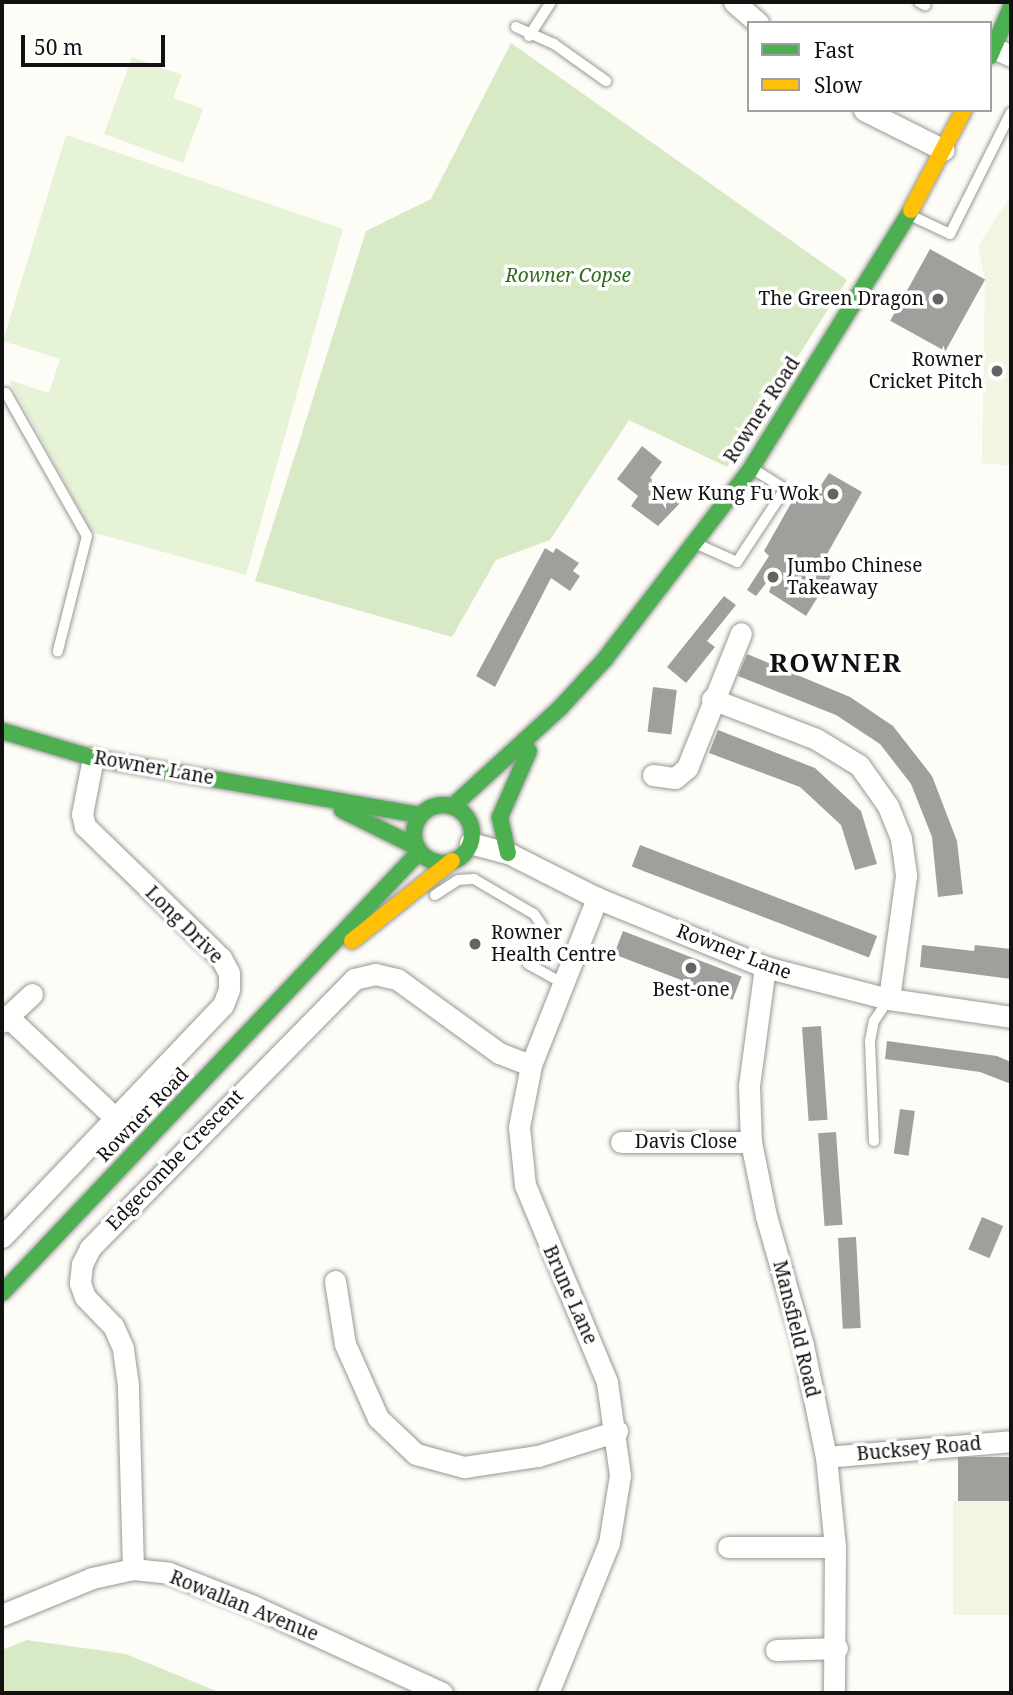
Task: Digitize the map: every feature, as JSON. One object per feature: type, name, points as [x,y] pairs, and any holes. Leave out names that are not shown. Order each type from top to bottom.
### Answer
[{"type":"main road","points":[[999,53],[1011,7]]},
{"type":"main road","name":"Rowner Road","points":[[453,806],[560,708],[606,659],[751,468],[909,215],[963,112]]},
{"type":"main road","name":"Rowner Road","points":[[468,818],[529,751],[560,708]]},
{"type":"main road","name":"Rowner Lane","points":[[2,731],[93,758],[420,815]]},
{"type":"main road","points":[[508,853],[500,817],[512,781],[529,751]]},
{"type":"main road","name":"Rowner Lane","points":[[308,794],[418,849]]},
{"type":"main road","points":[[435,806],[453,806],[468,818],[470,842],[452,861],[434,862],[418,849],[414,831],[420,815],[435,806]]},
{"type":"main road","points":[[356,917],[386,859],[386,833]]},
{"type":"main road","name":"Rowner Road","points":[[2,1293],[315,966],[418,849]]},
{"type":"main road","name":"Rowner Road","points":[[315,966],[452,861]]},
{"type":"street","points":[[734,2],[756,21]]},
{"type":"street","points":[[868,112],[944,150]]},
{"type":"street","points":[[653,775],[675,778],[687,768],[712,699],[741,633]]},
{"type":"street","points":[[712,699],[816,739],[859,765],[888,806],[901,839],[906,876],[889,999]]},
{"type":"street","name":"Long Drive","points":[[2,1237],[223,1005],[229,973],[221,958],[85,826],[82,814],[93,758]]},
{"type":"street","name":"Rowner Lane","points":[[470,842],[508,853],[597,898],[765,967],[889,999],[1011,1017]]},
{"type":"street","name":"Brune Lane","points":[[548,1693],[608,1544],[619,1487],[617,1432],[602,1370],[525,1185],[519,1127],[531,1065],[597,898]]},
{"type":"street","name":"Mansfield Road","points":[[765,967],[749,1086],[751,1142],[766,1216],[803,1345],[826,1457],[835,1548],[837,1648],[834,1693]]},
{"type":"street","name":"Edgecombe Crescent","points":[[133,1569],[126,1373],[113,1326],[85,1297],[80,1283],[82,1264],[90,1248],[354,979],[375,974],[397,979],[499,1053],[531,1065]]},
{"type":"street","points":[[32,994],[4,1019],[114,1117]]},
{"type":"street","name":"Davis Close","points":[[621,1142],[751,1142]]},
{"type":"street","points":[[335,1281],[345,1344],[378,1418],[416,1454],[464,1467],[538,1456],[617,1432]]},
{"type":"street","name":"Bucksey Road","points":[[826,1457],[1011,1441]]},
{"type":"street","points":[[728,1546],[835,1548]]},
{"type":"street","name":"Rowallan Avenue","points":[[2,1615],[92,1578],[133,1569],[169,1573],[253,1606],[442,1693]]},
{"type":"street","points":[[776,1650],[837,1648]]},
{"type":"lane","points":[[529,36],[551,2]]},
{"type":"lane","points":[[516,27],[529,36],[554,44],[606,81]]},
{"type":"lane","points":[[909,215],[950,234],[1011,112]]},
{"type":"lane","points":[[2,395],[6,393],[87,536],[58,652]]},
{"type":"lane","points":[[694,543],[737,562],[785,489],[751,468]]},
{"type":"lane","points":[[435,895],[458,880],[474,878],[534,914],[542,926],[528,964],[564,984]]},
{"type":"lane","points":[[874,1141],[870,1041],[873,1021],[889,999]]},
{"type":"green space","name":"Rowner Copse","points":[[511,43],[847,280],[727,467],[629,420],[550,540],[496,560],[452,637],[255,581],[366,231],[431,199]]},
{"type":"green space","points":[[132,57],[182,75],[173,98],[203,109],[183,163],[104,134]]},
{"type":"green space","points":[[66,135],[343,229],[246,575],[92,532],[9,380],[49,393],[60,359],[3,341]]},
{"type":"green space","name":"Rowner Cricket Pitch","points":[[1011,195],[1011,466],[982,463],[985,280],[978,246]]},
{"type":"green space","points":[[953,1501],[1011,1501],[1011,1615],[953,1615]]},
{"type":"green space","points":[[27,1640],[126,1654],[221,1693],[2,1693],[2,1650]]},
{"type":"building","name":"The Green Dragon","points":[[930,249],[985,280],[945,351],[890,321]]},
{"type":"building","points":[[642,446],[662,462],[650,478],[681,502],[658,526],[631,506],[638,496],[617,479]]},
{"type":"building","points":[[829,473],[862,492],[826,556],[839,563],[806,616],[769,592],[778,568],[756,596],[747,590],[769,556],[764,551],[798,491],[812,499]]},
{"type":"building","points":[[545,548],[553,553],[556,548],[579,563],[573,571],[580,576],[570,591],[551,578],[495,687],[476,676]]},
{"type":"building","points":[[724,596],[736,605],[707,641],[715,647],[686,683],[667,667]]},
{"type":"building","points":[[747,654],[850,697],[893,726],[932,776],[957,841],[963,894],[938,897],[932,837],[911,784],[880,744],[836,715],[738,676]]},
{"type":"building","points":[[653,687],[677,690],[671,735],[648,732]]},
{"type":"building","points":[[718,730],[815,768],[861,811],[877,864],[855,870],[841,825],[800,787],[709,753]]},
{"type":"building","points":[[640,845],[877,936],[869,957],[632,866]]},
{"type":"building","points":[[623,931],[742,977],[733,1000],[614,954]]},
{"type":"building","points":[[922,945],[974,951],[975,945],[1011,949],[1011,979],[920,967]]},
{"type":"building","points":[[821,1026],[828,1120],[809,1121],[802,1027]]},
{"type":"building","points":[[887,1041],[997,1056],[1011,1062],[1011,1084],[980,1072],[885,1059]]},
{"type":"building","points":[[900,1109],[915,1111],[909,1156],[894,1154]]},
{"type":"building","points":[[836,1132],[842,1225],[825,1226],[818,1133]]},
{"type":"building","points":[[982,1217],[1003,1226],[989,1258],[968,1249]]},
{"type":"building","points":[[856,1237],[861,1328],[843,1329],[838,1238]]},
{"type":"building","points":[[958,1457],[1011,1457],[1011,1501],[958,1501]]},
{"type":"traffic: fast","points":[[992,51],[1011,7]]},
{"type":"traffic: fast","points":[[453,806],[560,708],[605,659],[750,470],[911,210]]},
{"type":"traffic: fast","points":[[2,731],[93,758],[420,815]]},
{"type":"traffic: fast","points":[[508,853],[500,817],[529,751]]},
{"type":"traffic: fast","points":[[443,805],[464,813],[472,834],[464,855],[443,863],[422,855],[414,834],[422,813],[443,805]]},
{"type":"traffic: fast","points":[[342,810],[417,847]]},
{"type":"traffic: fast","points":[[2,1293],[420,851]]},
{"type":"traffic: slow","points":[[911,210],[963,112]]},
{"type":"traffic: slow","points":[[352,941],[452,861]]},
{"type":"place","name":"The Green Dragon","points":[[938,299]]},
{"type":"place","name":"Rowner Cricket Pitch","points":[[997,371]]},
{"type":"place","name":"New Kung Fu Wok","points":[[833,494]]},
{"type":"place","name":"Jumbo Chinese Takeaway","points":[[773,577]]},
{"type":"place","name":"Rowner Health Centre","points":[[475,944]]},
{"type":"place","name":"Best-one","points":[[691,968]]},
{"type":"district","name":"ROWNER","points":[[836,663]]}]
